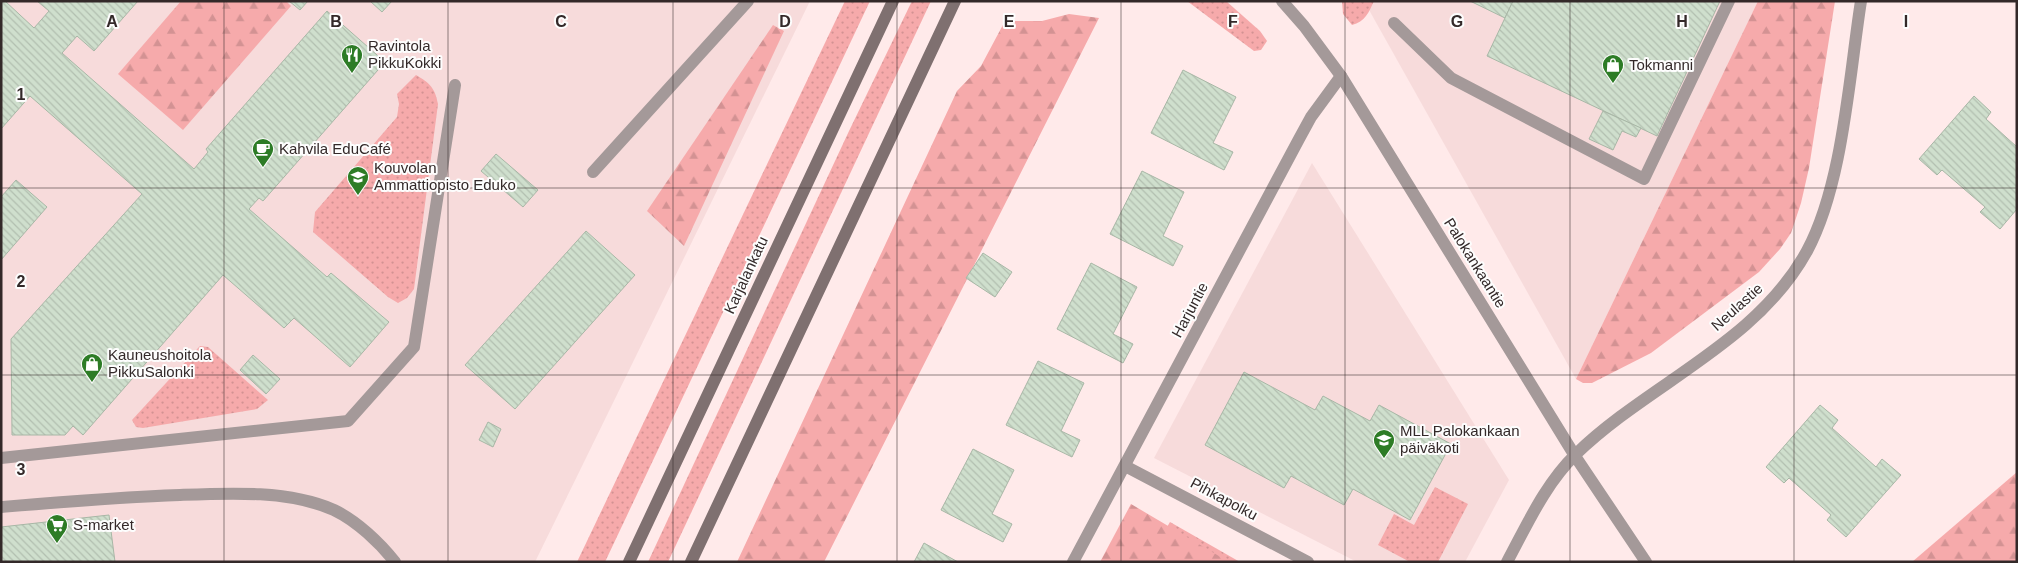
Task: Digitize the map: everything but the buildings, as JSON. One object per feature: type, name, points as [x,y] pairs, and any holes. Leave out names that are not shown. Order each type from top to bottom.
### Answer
[{"type":"main road","name":"Karjalankatu","points":[[628,562],[893,1]]},
{"type":"main road","points":[[691,562],[956,1]]},
{"type":"street","points":[[593,172],[748,1]]},
{"type":"street","points":[[1394,23],[1451,78],[1644,179],[1729,1]]},
{"type":"street","name":"Neulastie","points":[[1507,562],[1542,498],[1574,456],[1598,435],[1753,318],[1786,283],[1807,250],[1826,206],[1839,150],[1860,1]]},
{"type":"street","name":"Palokankaantie","points":[[1285,2],[1341,76],[1574,456],[1637,545],[1646,562]]},
{"type":"street","name":"Harjuntie","points":[[1073,562],[1311,117],[1341,76]]},
{"type":"street","points":[[1,458],[348,421],[414,347],[456,85]]},
{"type":"street","name":"Pihkapolku","points":[[1125,466],[1308,562]]},
{"type":"street","points":[[1,507],[109,498],[243,493],[297,500],[335,511],[378,542],[395,562]]},
{"type":"street","name":"Palokankaantie","points":[[1637,545],[1655,562]]},
{"type":"shaded area","name":"Kouvolan Ammattiopisto Eduko","points":[[1,1],[810,1],[535,562],[1,562]]},
{"type":"shaded area","points":[[1364,1],[1758,1],[1576,379]]},
{"type":"shaded area","points":[[1312,163],[1509,480],[1465,562],[1357,562],[1154,458]]},
{"type":"green space","points":[[181,1],[286,1],[291,6],[183,130],[118,74]]},
{"type":"green space","points":[[845,1],[870,1],[605,562],[577,562]]},
{"type":"green space","points":[[912,1],[931,1],[668,562],[648,562],[849,131]]},
{"type":"green space","points":[[1187,1],[1226,1],[1260,31],[1267,41],[1261,50],[1254,51]]},
{"type":"green space","points":[[1342,1],[1374,1],[1363,19],[1352,25],[1343,14]]},
{"type":"green space","points":[[1758,1],[1835,1],[1809,168],[1801,203],[1791,233],[1780,249],[1759,272],[1651,353],[1592,383],[1583,383],[1576,379]]},
{"type":"green space","points":[[1069,14],[1099,18],[824,562],[737,562],[957,91],[981,66],[1005,21],[1042,21]]},
{"type":"green space","points":[[773,25],[784,31],[684,246],[647,211]]},
{"type":"green space","points":[[416,75],[431,87],[438,104],[414,289],[407,298],[398,303],[388,297],[313,232],[315,212],[397,117],[399,104],[397,94]]},
{"type":"green space","points":[[200,346],[208,347],[268,400],[257,409],[143,428],[136,427],[132,420]]},
{"type":"green space","points":[[2017,472],[2017,562],[1912,562]]},
{"type":"green space","points":[[1435,487],[1468,504],[1438,562],[1410,562],[1378,545],[1394,514],[1414,525]]},
{"type":"green space","points":[[1131,504],[1229,562],[1100,562]]},
{"type":"green space","points":[[1170,522],[1240,562],[1146,562]]},
{"type":"place","name":"Ravintola PikkuKokki","points":[[352,74]]},
{"type":"place","name":"Tokmanni","points":[[1613,84]]},
{"type":"place","name":"Kahvila EduCafé","points":[[263,168]]},
{"type":"place","name":"Kouvolan Ammattiopisto Eduko","points":[[358,196]]},
{"type":"place","name":"Kauneushoitola PikkuSalonki","points":[[92,383]]},
{"type":"place","name":"MLL Palokankaan päiväkoti","points":[[1384,459]]},
{"type":"place","name":"S-market","points":[[57,544]]}]
